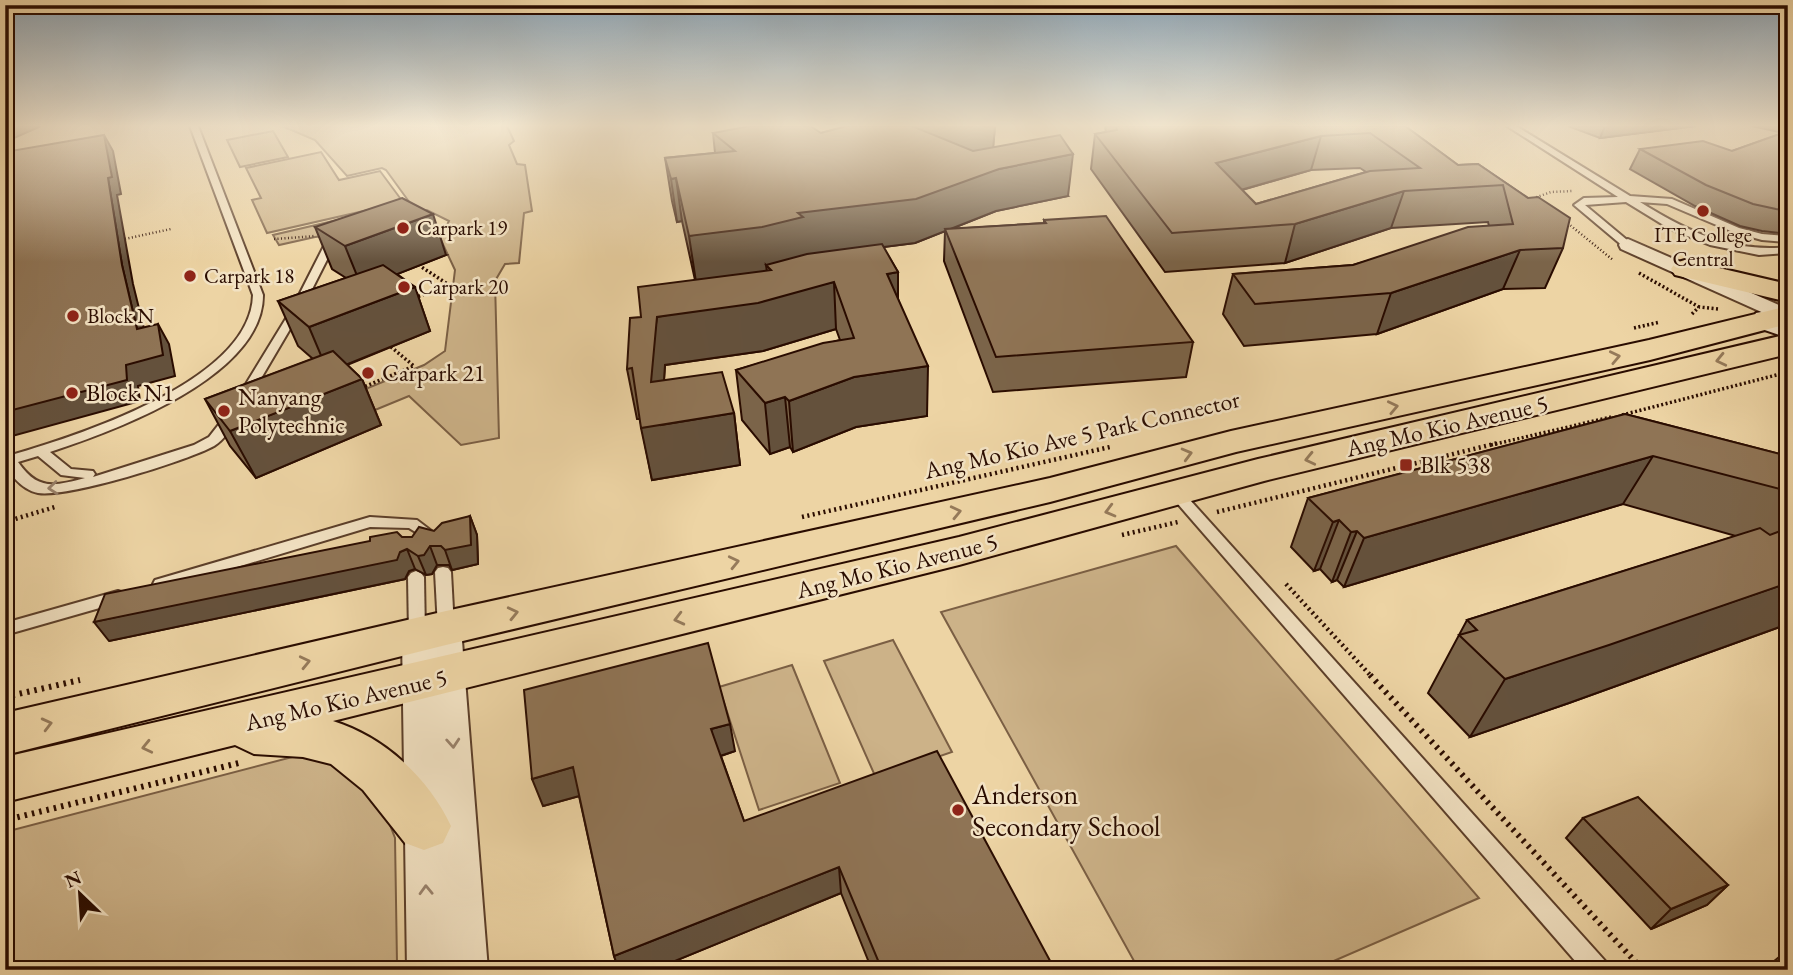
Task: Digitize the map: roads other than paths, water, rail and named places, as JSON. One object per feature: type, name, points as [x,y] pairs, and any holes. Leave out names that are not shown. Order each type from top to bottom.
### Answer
[{"type":"main road","points":[[1684,274],[1718,317]]},
{"type":"main road","points":[[1684,274],[1784,319]]},
{"type":"main road","name":"Ang Mo Kio Avenue 5","points":[[7,800],[231,746],[434,679],[959,551],[1186,505],[1244,457],[1650,350],[1718,317],[1784,319]]},
{"type":"main road","name":"Ang Mo Kio Avenue 5","points":[[5,734],[435,599],[1244,457],[1784,319]]},
{"type":"main road","points":[[231,746],[288,734],[348,748],[384,776],[424,826]]},
{"type":"street","points":[[1628,244],[1633,254],[1645,262],[1684,274]]},
{"type":"street","points":[[428,970],[424,826],[434,679],[435,599]]},
{"type":"street","points":[[434,679],[467,970]]},
{"type":"lane","points":[[211,172],[258,295],[256,317],[244,337],[219,365],[177,393],[122,421],[8,460],[25,481],[40,489],[62,488],[174,457],[212,441],[229,423],[298,307],[333,238]]},
{"type":"lane","points":[[1583,172],[1673,228],[1695,237],[1747,249],[1788,250]]},
{"type":"lane","points":[[1628,244],[1579,205],[1584,201],[1626,199],[1669,201],[1736,230],[1788,239]]},
{"type":"lane","points":[[40,450],[59,469],[71,475],[122,467],[212,441]]},
{"type":"lane","points":[[1186,505],[1598,970]]},
{"type":"lane","points":[[5,629],[370,522],[412,523],[440,543]]},
{"type":"lane","points":[[415,549],[425,530]]},
{"type":"lane","points":[[416,578],[435,599]]},
{"type":"place","name":"ITE College Central","points":[[1703,211]]},
{"type":"place","name":"Carpark 19","points":[[403,228]]},
{"type":"place","name":"Carpark 18","points":[[190,276]]},
{"type":"place","name":"Carpark 20","points":[[404,287]]},
{"type":"place","name":"Block N","points":[[73,316]]},
{"type":"place","name":"Carpark 21","points":[[368,373]]},
{"type":"place","name":"Block N1","points":[[72,393]]},
{"type":"place","name":"Nanyang Polytechnic","points":[[224,411]]},
{"type":"place","name":"Blk 538","points":[[1406,465]]},
{"type":"place","name":"Anderson Secondary School","points":[[958,810]]}]
